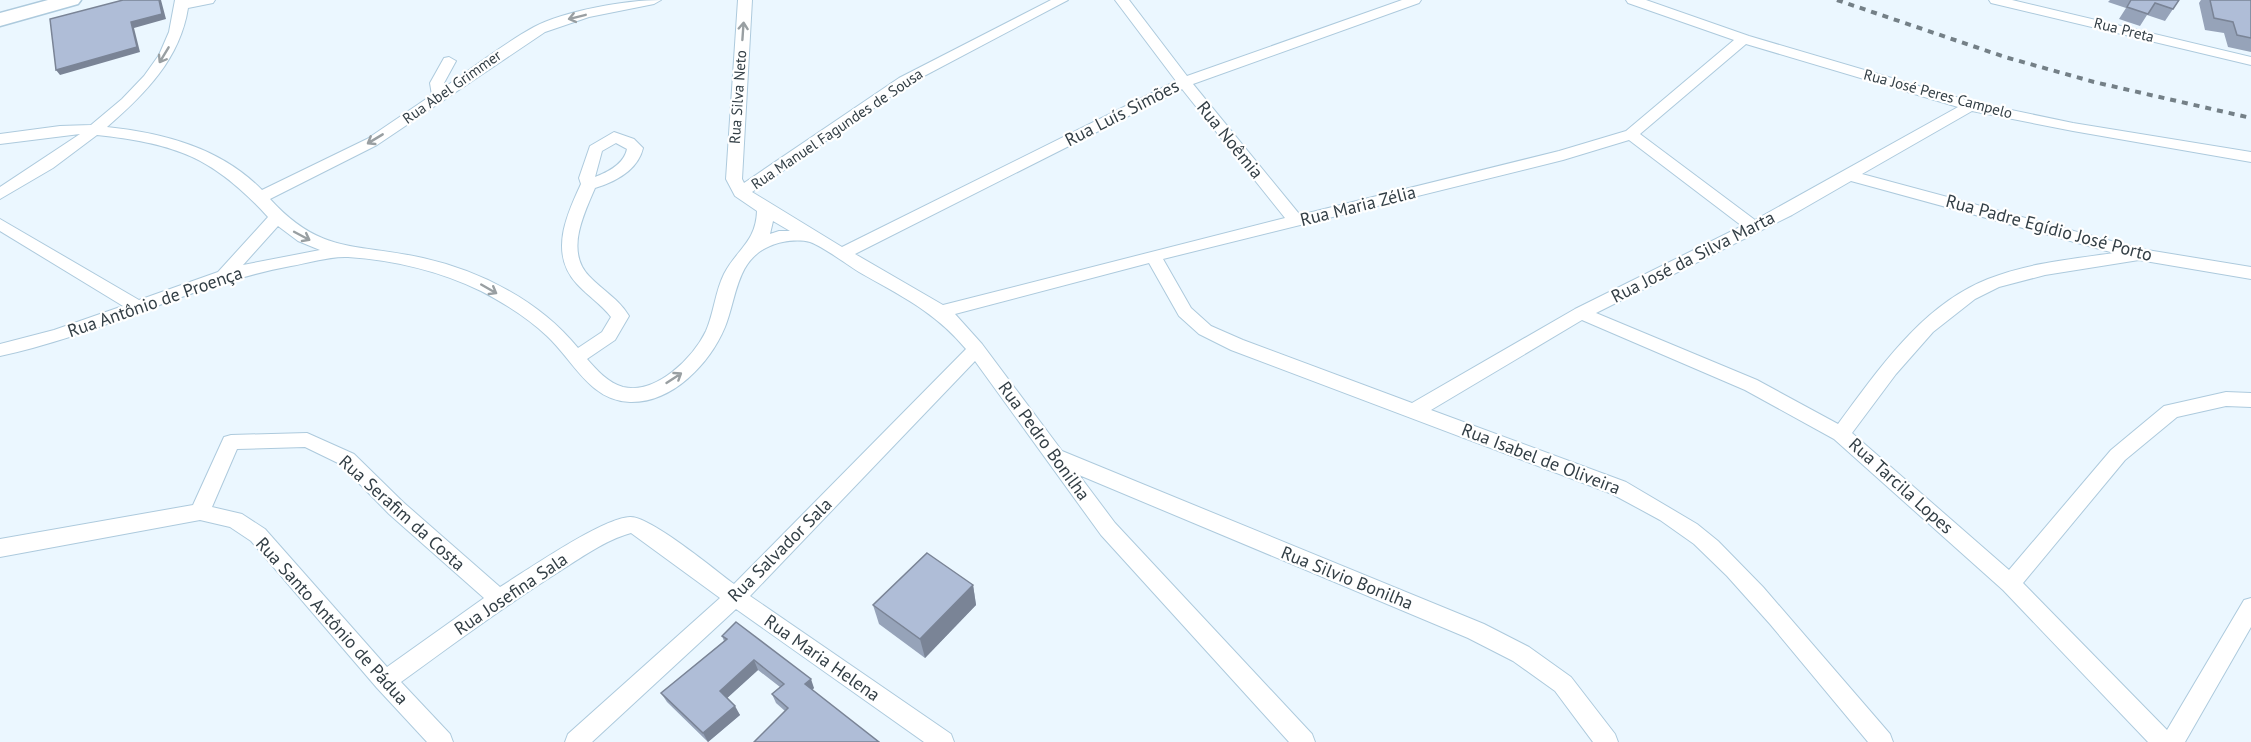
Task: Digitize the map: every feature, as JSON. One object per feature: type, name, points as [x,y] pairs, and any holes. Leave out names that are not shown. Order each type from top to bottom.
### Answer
[{"type":"main road","points":[[0,20],[71,0]]},
{"type":"street","points":[[0,194],[44,169],[135,95],[163,58],[176,33],[182,3],[208,0]]},
{"type":"street","name":"Rua Abel Grimmer","points":[[259,198],[372,142],[517,42],[540,29],[586,14],[654,0]]},
{"type":"street","name":"Rua Silva Neto","points":[[741,192],[734,179],[745,0]]},
{"type":"street","name":"Rua Manuel Fagundes de Sousa","points":[[741,192],[904,81],[1061,0]]},
{"type":"street","name":"Rua Noêmia","points":[[1122,0],[1184,82],[1296,221]]},
{"type":"street","name":"Rua Luís Simões","points":[[842,254],[1184,82],[1414,0]]},
{"type":"street","name":"Rua José Peres Campelo","points":[[1633,0],[1744,39],[1970,105],[2073,128],[2251,157]]},
{"type":"street","name":"Rua Preta","points":[[1996,0],[2251,61]]},
{"type":"street","name":"Rua Maria Zélia","points":[[941,312],[1153,256],[1563,154],[1631,134],[1744,39]]},
{"type":"street","points":[[439,97],[437,83],[449,61]]},
{"type":"street","name":"Rua José da Silva Marta","points":[[1416,410],[1581,313],[1754,227],[1970,105]]},
{"type":"street","points":[[0,139],[94,130],[177,145],[192,151],[226,169],[244,182],[276,218],[297,234],[315,243],[345,252],[425,264],[479,284],[525,310],[556,334],[604,386],[619,393],[632,395],[648,392],[663,385],[704,351],[716,330],[731,276],[743,257],[757,244],[765,229],[765,209]]},
{"type":"street","points":[[1631,134],[1754,227]]},
{"type":"street","points":[[576,357],[610,336],[618,326],[620,316],[613,305],[580,278],[569,255],[570,233],[589,184],[587,178],[594,152],[614,137],[631,143],[635,148],[635,154],[614,173],[601,181],[589,184]]},
{"type":"street","name":"Rua Padre Egídio José Porto","points":[[1848,175],[2141,255],[2251,273]]},
{"type":"street","name":"Rua Pedro Bonilha","points":[[741,192],[765,209],[941,312],[954,323],[1108,529],[1304,742]]},
{"type":"street","points":[[224,276],[276,218]]},
{"type":"street","points":[[0,224],[138,307]]},
{"type":"street","points":[[757,244],[779,236],[813,237]]},
{"type":"street","name":"Rua Antônio de Proença","points":[[0,350],[23,346],[91,325],[224,276],[345,252]]},
{"type":"street","points":[[1841,434],[1915,337],[1964,300],[1992,284],[2040,270],[2141,255]]},
{"type":"street","name":"Rua Isabel de Oliveira","points":[[1153,256],[1185,312],[1205,330],[1238,345],[1619,488],[1665,513],[1710,545],[1768,608],[1882,742]]},
{"type":"street","name":"Rua Tarcila Lopes","points":[[1581,313],[1751,385],[1841,434],[2010,584],[2163,742]]},
{"type":"street","name":"Rua Salvador Sala","points":[[576,742],[735,597],[976,350]]},
{"type":"street","points":[[2010,584],[2118,455],[2171,411],[2226,399],[2251,400]]},
{"type":"street","name":"Rua Serafim da Costa","points":[[200,512],[231,442],[307,440],[347,459],[396,508],[499,599]]},
{"type":"street","name":"Rua Silvio Bonilha","points":[[1056,457],[1476,631],[1521,654],[1563,684],[1607,742]]},
{"type":"street","name":"Rua Santo Antônio de Pádua","points":[[0,548],[200,512],[235,520],[258,535],[385,681],[442,742]]},
{"type":"street","name":"Rua Josefina Sala","points":[[385,681],[499,599],[567,556],[616,529],[631,525],[644,530]]},
{"type":"street","name":"Rua Maria Helena","points":[[644,530],[735,597],[943,742]]},
{"type":"street","points":[[2173,742],[2251,607]]},
{"type":"building","points":[[123,0],[159,0],[162,14],[131,22],[137,47],[56,70],[50,19]]},
{"type":"building","points":[[2131,0],[2179,0],[2173,9],[2155,3],[2148,14],[2127,7]]},
{"type":"building","points":[[2210,0],[2251,0],[2251,38],[2237,35],[2233,22],[2214,18]]},
{"type":"building","points":[[927,553],[973,585],[920,639],[873,605]]},
{"type":"building","points":[[736,622],[811,679],[805,684],[879,742],[754,742],[788,708],[772,694],[784,684],[754,660],[720,691],[735,706],[703,733],[661,693],[727,639],[722,636]]},
{"type":"railway","points":[[1837,0],[2005,57],[2094,82],[2251,118]]}]
